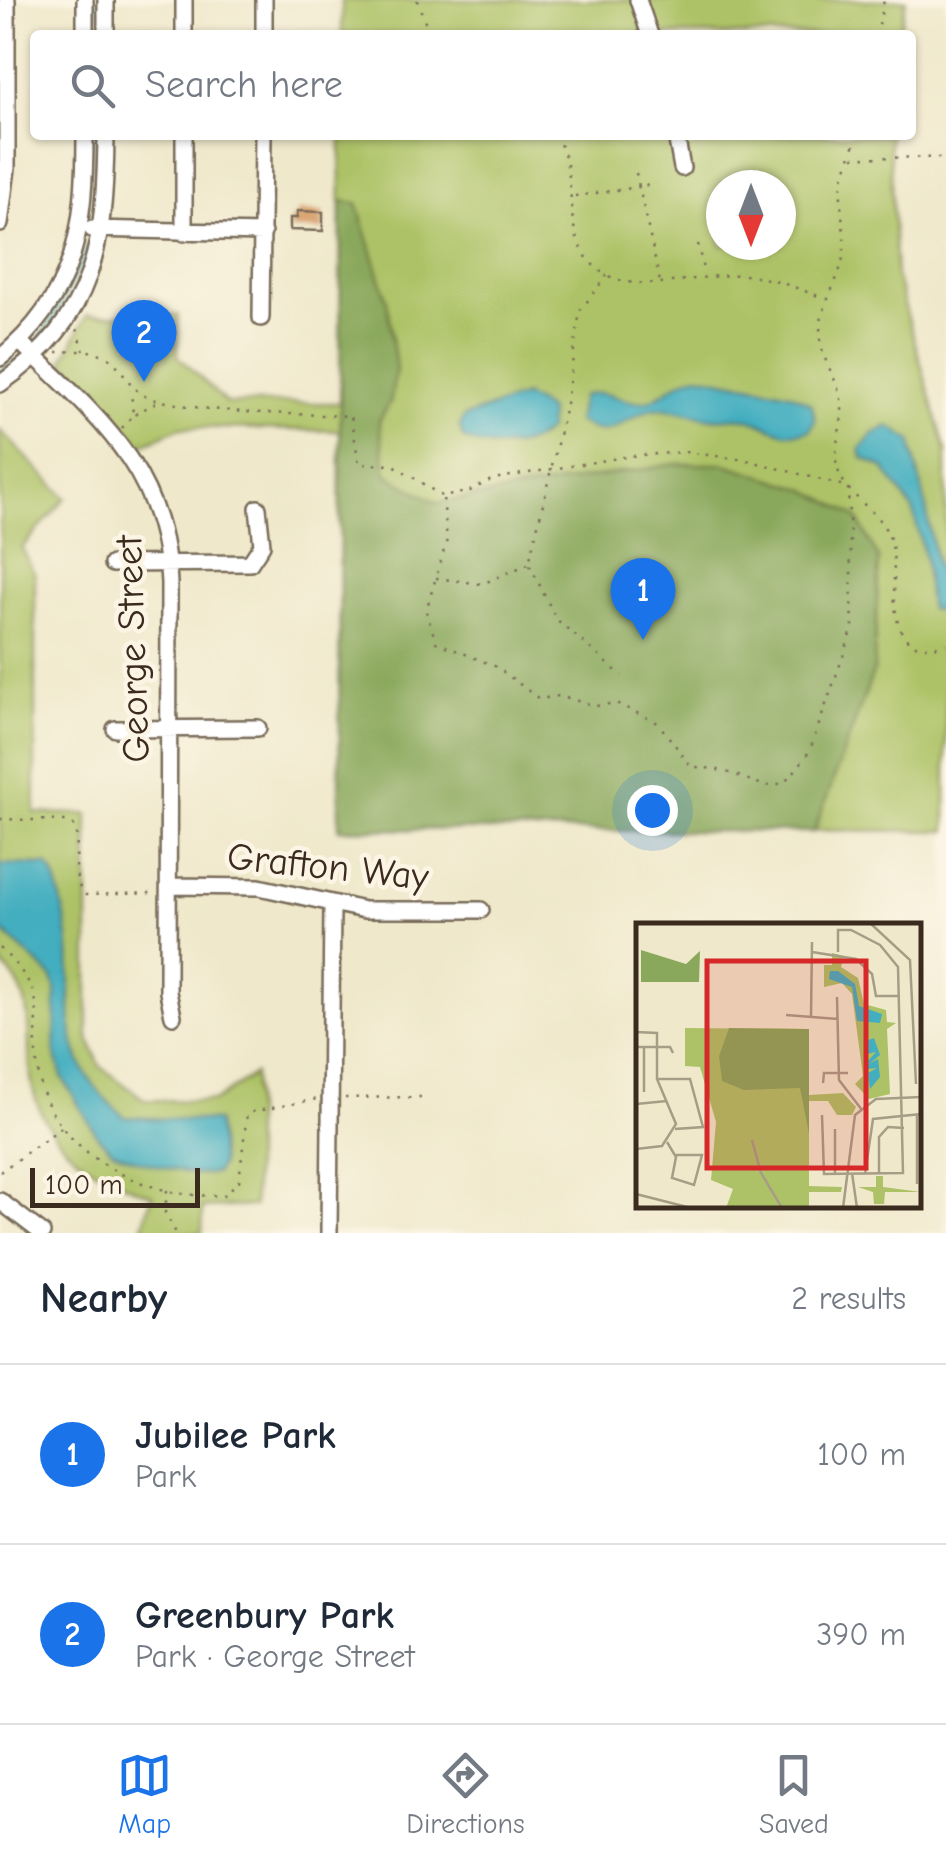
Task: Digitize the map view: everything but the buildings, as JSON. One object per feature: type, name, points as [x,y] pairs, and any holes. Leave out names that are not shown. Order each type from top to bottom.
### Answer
[{"type":"street","points":[[0,224],[7,168],[7,0]]},
{"type":"street","points":[[85,0],[85,30]]},
{"type":"street","points":[[106,0],[106,30]]},
{"type":"street","points":[[184,0],[184,30]]},
{"type":"street","points":[[264,0],[264,30]]},
{"type":"street","points":[[638,0],[648,30]]},
{"type":"street","points":[[0,358],[20,342],[56,296],[82,228],[85,140]]},
{"type":"street","points":[[0,384],[34,356],[78,300],[102,231],[106,140]]},
{"type":"street","points":[[184,140],[184,233]]},
{"type":"street","points":[[261,318],[263,140]]},
{"type":"street","points":[[677,140],[682,168]]},
{"type":"street","points":[[82,228],[263,233]]},
{"type":"street","name":"George Street","points":[[20,342],[115,435],[150,489],[162,525],[168,564],[170,728],[164,890],[168,992],[173,1016]]},
{"type":"street","points":[[112,564],[255,561],[262,545],[258,508]]},
{"type":"street","points":[[115,728],[258,728]]},
{"type":"street","name":"Grafton Way","points":[[164,890],[259,887],[375,910],[480,910]]},
{"type":"street","points":[[330,1233],[332,904]]},
{"type":"street","points":[[0,1201],[42,1233]]},
{"type":"path","points":[[417,0],[428,30]]},
{"type":"path","points":[[878,30],[884,0]]},
{"type":"path","points":[[557,140],[565,154],[574,196],[577,240],[585,255],[607,275],[631,283],[704,276],[758,277],[826,298]]},
{"type":"path","points":[[856,140],[840,192],[843,259],[826,298],[820,330],[822,350],[841,400],[836,461],[848,487],[887,530],[894,568],[894,612],[900,632],[915,643],[946,644]]},
{"type":"path","points":[[852,158],[946,158]]},
{"type":"path","points":[[636,173],[660,282]]},
{"type":"path","points":[[574,196],[656,183]]},
{"type":"path","points":[[698,244],[704,276]]},
{"type":"path","points":[[607,275],[580,311],[529,563],[556,618],[622,676]]},
{"type":"path","points":[[76,326],[84,352]]},
{"type":"path","points":[[56,352],[84,352],[113,361],[131,388],[133,415]]},
{"type":"path","points":[[131,388],[160,400],[216,413],[351,416],[359,464],[394,465],[444,496],[493,480],[630,456],[686,452],[747,460],[848,487]]},
{"type":"path","points":[[115,435],[133,415],[160,400]]},
{"type":"path","points":[[444,496],[447,540],[426,611],[436,642],[496,666],[539,699],[560,696],[596,706],[616,703],[658,722],[691,766],[721,770],[756,787],[784,781],[810,750],[852,628],[848,487]]},
{"type":"path","points":[[436,578],[482,584],[529,563]]},
{"type":"path","points":[[0,819],[54,820],[75,826],[79,840],[76,881],[86,895],[164,890]]},
{"type":"path","points":[[0,948],[24,971],[37,992],[40,1085],[63,1126],[106,1166],[167,1189],[224,1195],[234,1189],[242,1170],[247,1113],[322,1098]]},
{"type":"path","points":[[341,1098],[424,1097]]},
{"type":"path","points":[[0,1172],[63,1126]]},
{"type":"path","points":[[167,1189],[165,1213],[176,1233]]},
{"type":"green space","points":[[342,0],[906,0],[900,30],[342,30]]},
{"type":"green space","points":[[341,140],[889,140],[896,276],[946,451],[946,831],[339,829],[340,431],[180,427],[142,445],[63,361],[87,315],[178,315],[178,356],[226,403],[340,403]]},
{"type":"green space","points":[[341,201],[357,203],[387,301],[396,369],[390,403],[379,421],[386,472],[392,478],[438,503],[675,464],[725,464],[807,490],[856,516],[879,559],[874,670],[814,832],[339,829]]},
{"type":"green space","points":[[0,430],[66,498],[22,548],[35,575],[35,813],[88,814],[88,1036],[100,1066],[145,1100],[215,1101],[254,1074],[254,1206],[203,1208],[202,1233],[141,1233],[152,1195],[88,1165],[55,1135],[34,1095],[24,999],[0,963]]},
{"type":"water","points":[[699,375],[790,393],[812,404],[815,421],[810,430],[790,433],[743,418],[656,409],[607,430],[588,428],[577,421],[582,396],[601,394],[647,401]]},
{"type":"water","points":[[525,396],[549,411],[548,430],[539,437],[507,447],[463,438],[460,426],[464,417]]},
{"type":"water","points":[[889,426],[912,441],[945,601],[938,610],[929,609],[925,559],[913,510],[884,468],[863,458],[860,450],[873,434]]},
{"type":"water","points":[[0,864],[47,865],[56,880],[68,939],[74,1044],[83,1068],[99,1092],[125,1117],[217,1121],[221,1164],[216,1173],[197,1175],[141,1162],[113,1151],[98,1137],[62,1077],[55,1052],[56,989],[51,976],[0,929]]},
{"type":"waterway","points":[[96,30],[97,0]]},
{"type":"waterway","points":[[95,140],[95,212]]},
{"type":"waterway","points":[[40,337],[48,329],[88,247]]},
{"type":"waterway","points":[[0,373],[16,361]]},
{"type":"place","name":"Greenbury Park","points":[[144,382]]},
{"type":"place","name":"Jubilee Park","points":[[643,640]]}]
